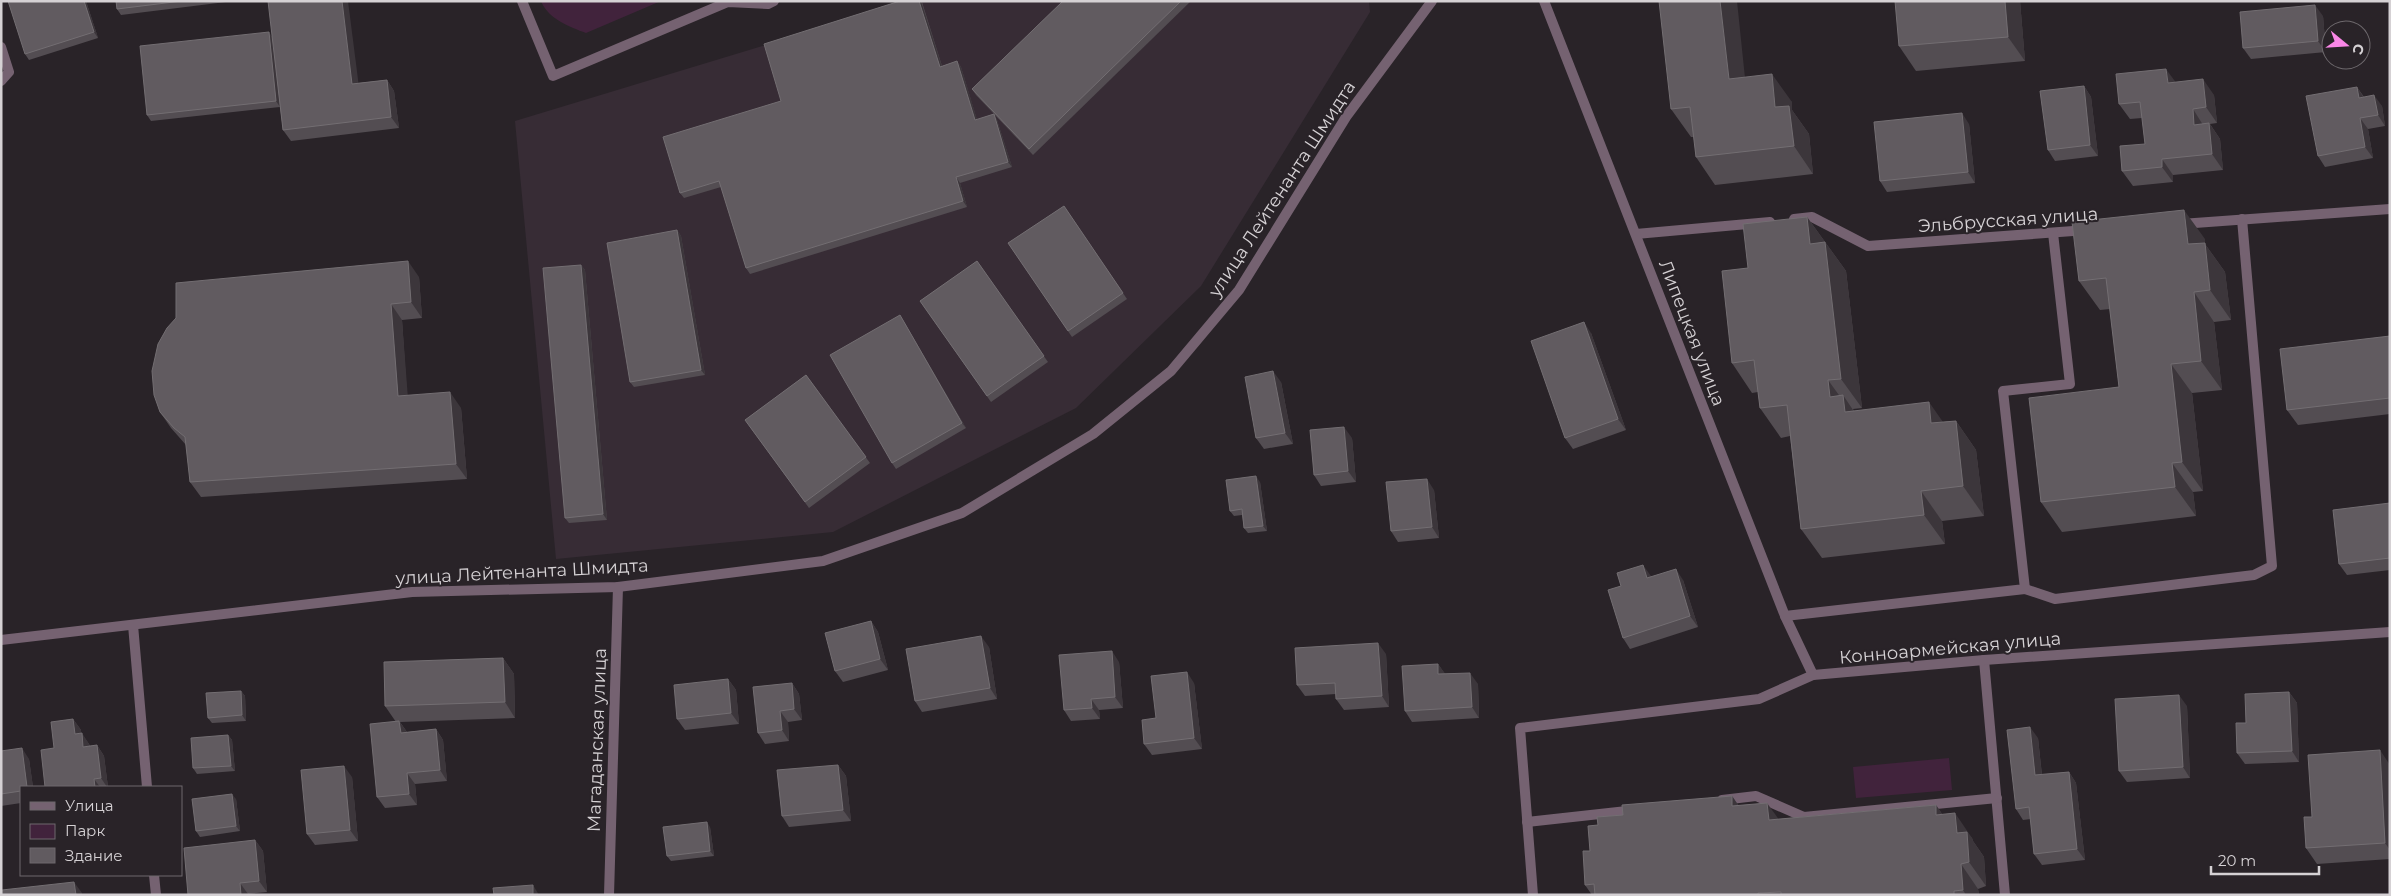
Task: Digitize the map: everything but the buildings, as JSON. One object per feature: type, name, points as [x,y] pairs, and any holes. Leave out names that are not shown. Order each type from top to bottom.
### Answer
[{"type":"street","points":[[522,1],[553,76],[728,2],[768,4],[774,1]]},
{"type":"street","name":"улица Лейтенанта Шмидта","points":[[1,640],[412,592],[618,587],[823,561],[962,513],[1093,434],[1171,370],[1239,290],[1346,116],[1432,1]]},
{"type":"street","name":"Липецкая улица","points":[[1544,1],[1785,616],[1813,675]]},
{"type":"street","points":[[1,48],[9,72],[1,81]]},
{"type":"street","points":[[2172,224],[2390,208]]},
{"type":"street","name":"Эльбрусская улица","points":[[1636,234],[1812,218],[1868,246],[2102,229]]},
{"type":"street","points":[[1785,616],[2025,589],[2055,600],[2254,575],[2272,566],[2242,219]]},
{"type":"street","points":[[2025,589],[2003,390],[2070,384],[2053,233]]},
{"type":"street","name":"Магаданская улица","points":[[609,895],[618,587]]},
{"type":"street","points":[[133,625],[147,786]]},
{"type":"street","name":"Конноармейская улица","points":[[1527,822],[1520,728],[1759,699],[1813,675],[1984,660],[2390,632]]},
{"type":"street","points":[[1984,660],[2005,895]]},
{"type":"street","points":[[1709,802],[1756,796],[1804,817],[1996,798]]},
{"type":"street","points":[[1533,895],[1527,822],[1651,808]]},
{"type":"street","points":[[154,876],[156,895]]},
{"type":"shaded area","points":[[911,1],[1369,1],[1370,12],[1201,286],[1076,408],[833,532],[556,559],[515,121]]},
{"type":"green space","points":[[541,1],[661,1],[586,33],[554,17]]},
{"type":"green space","points":[[1949,758],[1952,790],[1856,798],[1853,767]]}]
